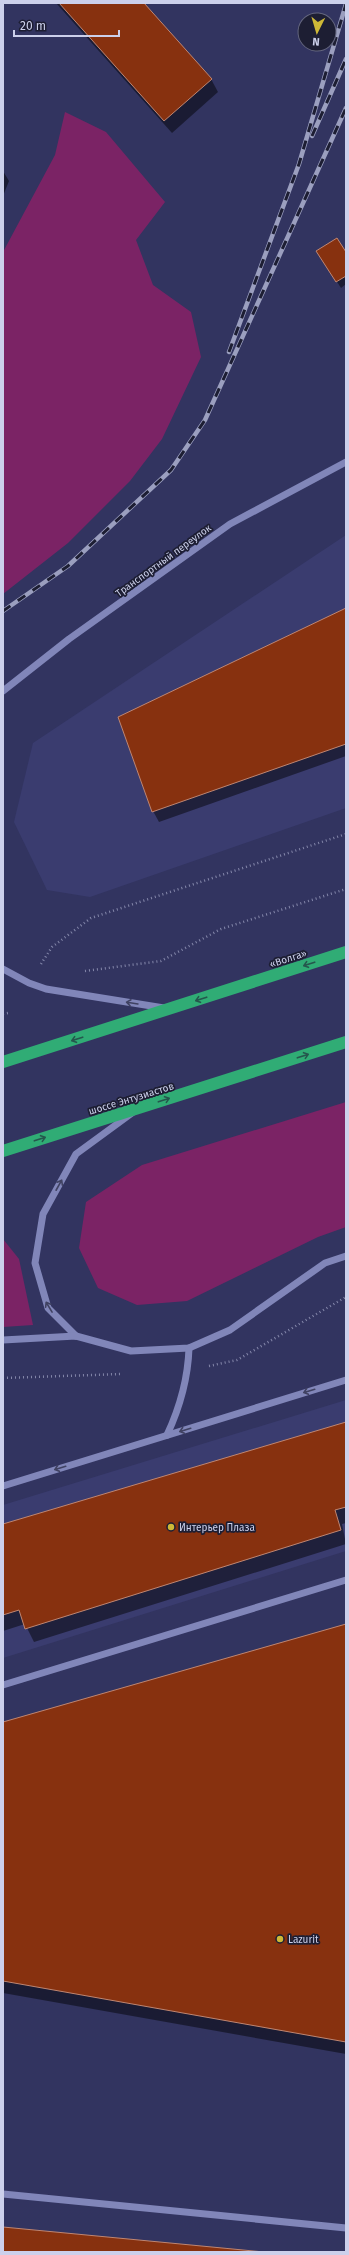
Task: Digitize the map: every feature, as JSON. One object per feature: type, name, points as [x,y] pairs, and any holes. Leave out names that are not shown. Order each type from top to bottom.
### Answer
[{"type":"highway","name":"«Волга»","points":[[170,1009],[346,952]]},
{"type":"highway","points":[[3,1062],[170,1009]]},
{"type":"highway","name":"шоссе Энтузиастов","points":[[3,1150],[346,1042]]},
{"type":"street","name":"Транспортный переулок","points":[[4,689],[75,635],[230,524],[346,462]]},
{"type":"street","points":[[3,969],[29,983],[46,989],[170,1009]]},
{"type":"street","points":[[76,1336],[48,1308],[35,1263],[43,1214],[76,1154],[140,1108]]},
{"type":"street","points":[[3,1340],[76,1336],[131,1351],[189,1348],[230,1330],[326,1262],[346,1256]]},
{"type":"street","points":[[166,1435],[178,1411],[188,1370],[189,1348]]},
{"type":"street","points":[[3,1486],[346,1380]]},
{"type":"street","points":[[3,1685],[346,1580]]},
{"type":"street","points":[[3,2194],[346,2228]]},
{"type":"path","points":[[48,967],[42,964],[52,947],[91,918],[346,834]]},
{"type":"path","points":[[82,971],[161,961],[221,929],[346,889]]},
{"type":"path","points":[[3,1014],[8,1013]]},
{"type":"shaded area","points":[[65,112],[106,132],[165,202],[136,240],[153,285],[191,312],[201,357],[162,439],[130,481],[68,543],[3,594],[3,252],[55,155]]},
{"type":"shaded area","points":[[346,535],[346,808],[90,897],[47,890],[14,822],[33,743]]},
{"type":"shaded area","points":[[346,1102],[346,1227],[318,1237],[187,1301],[137,1305],[98,1288],[79,1248],[86,1202],[142,1165]]},
{"type":"shaded area","points":[[3,1239],[19,1259],[33,1325],[3,1327]]},
{"type":"shaded area","name":"Интерьер Плаза","points":[[346,1400],[346,1551],[3,1658],[3,1505]]},
{"type":"building","points":[[59,3],[144,3],[212,79],[164,121]]},
{"type":"building","points":[[337,238],[346,252],[346,276],[336,282],[316,251]]},
{"type":"building","points":[[346,608],[346,744],[152,812],[118,717]]},
{"type":"building","name":"Интерьер Плаза","points":[[346,1422],[346,1507],[335,1510],[341,1530],[25,1629],[19,1610],[3,1615],[3,1524]]},
{"type":"building","points":[[346,1624],[346,2042],[3,1981],[3,1722]]},
{"type":"building","points":[[3,2227],[264,2252],[3,2252]]},
{"type":"railway","points":[[229,352],[299,164],[346,4]]},
{"type":"railway","points":[[312,136],[346,59]]},
{"type":"railway","points":[[3,611],[68,566],[171,470],[205,420],[346,108]]},
{"type":"place","name":"Интерьер Плаза","points":[[171,1527]]},
{"type":"place","name":"Lazurit","points":[[280,1939]]}]
